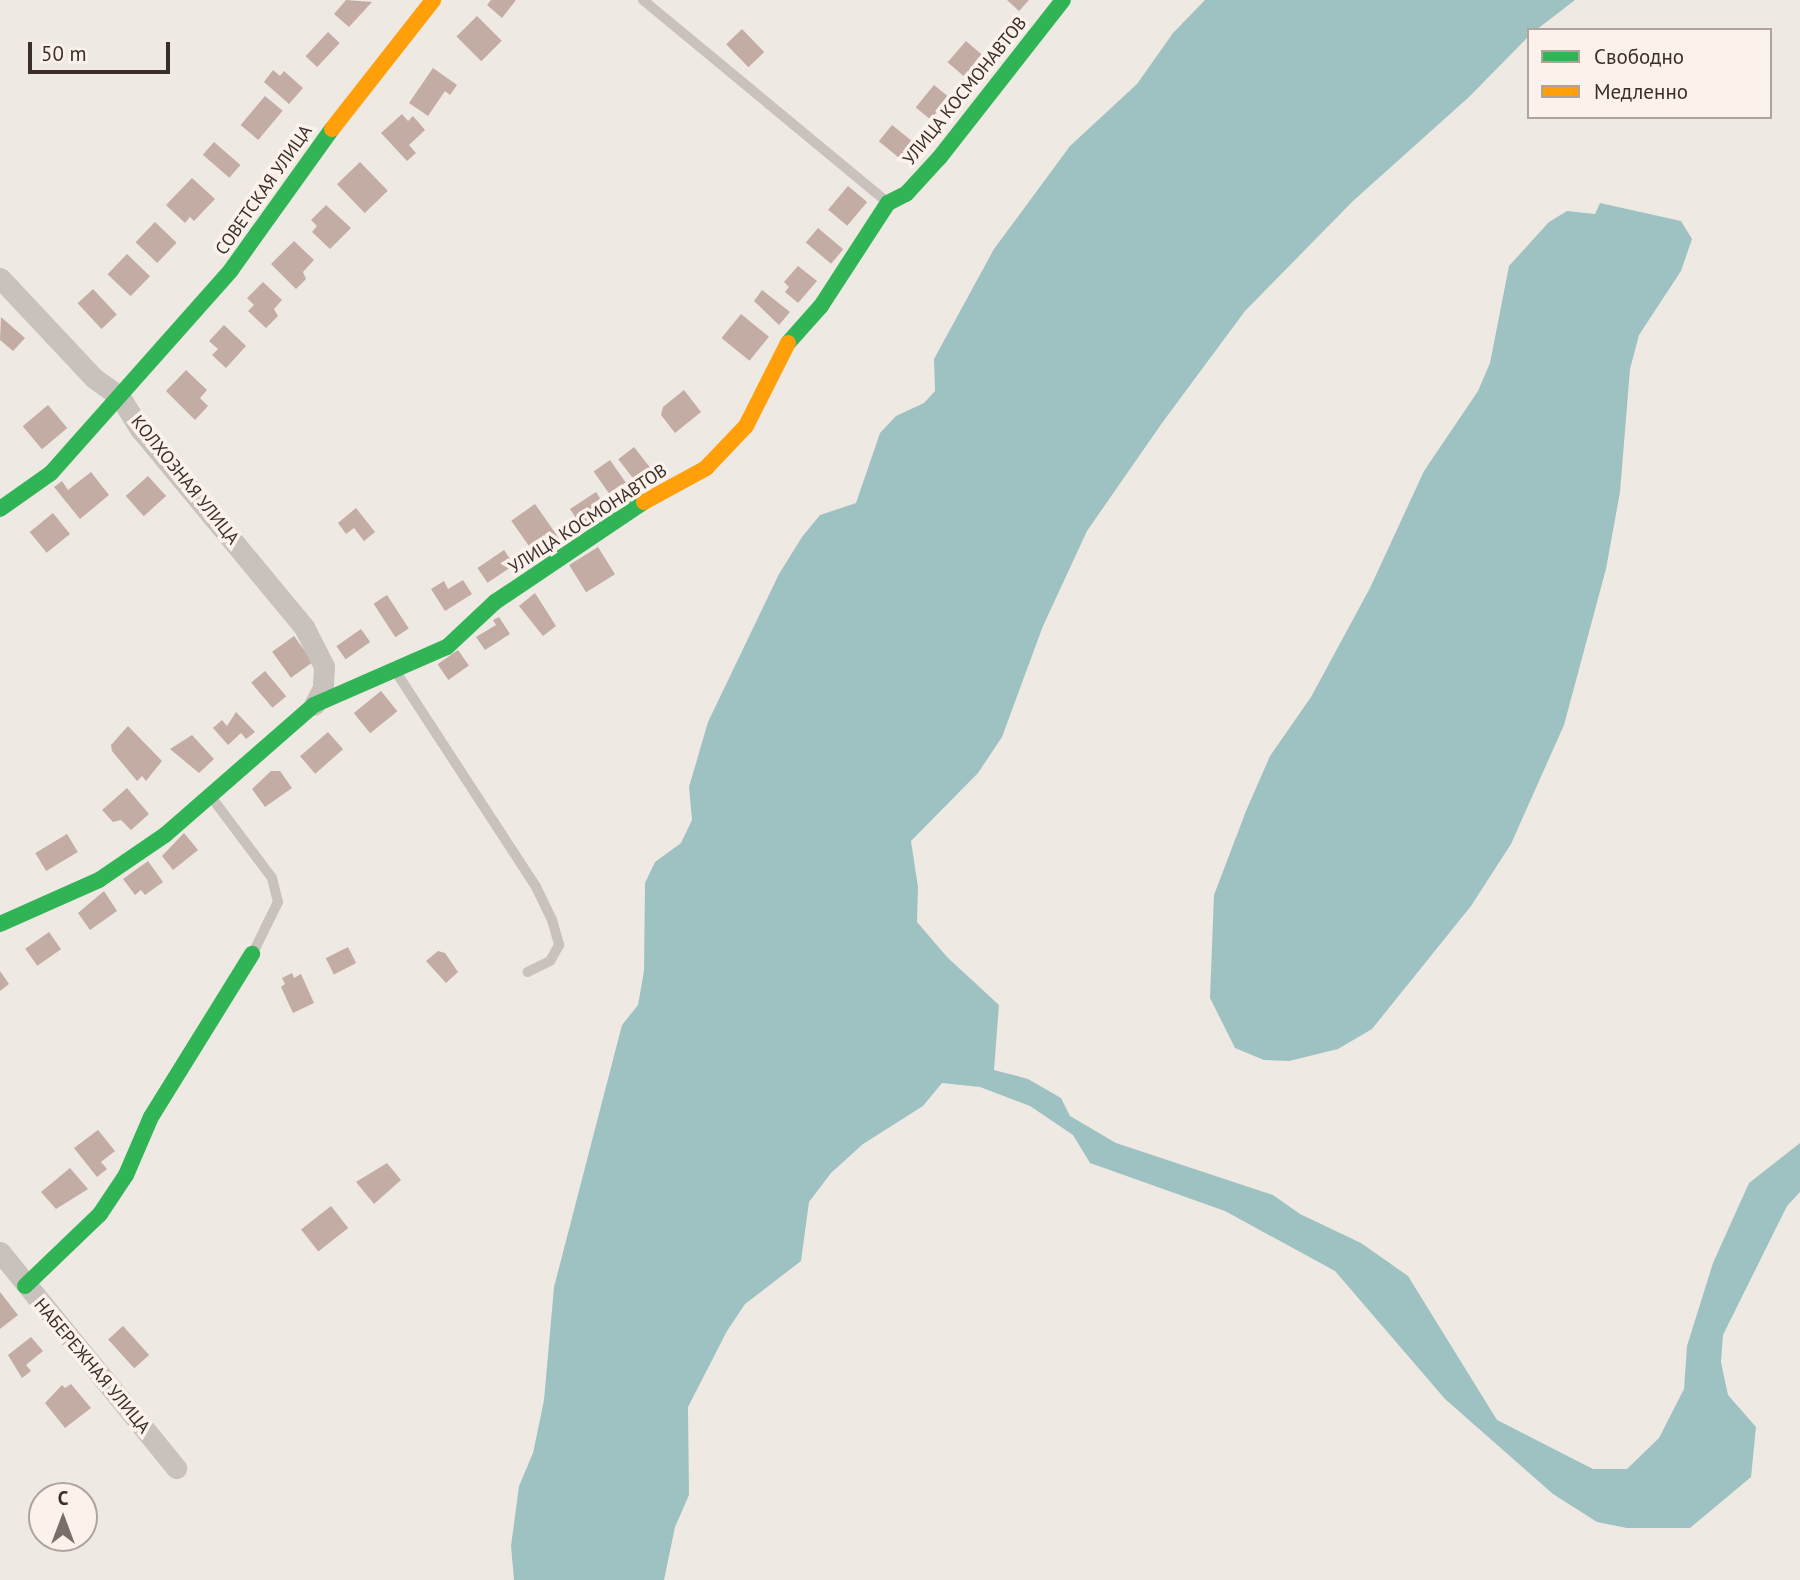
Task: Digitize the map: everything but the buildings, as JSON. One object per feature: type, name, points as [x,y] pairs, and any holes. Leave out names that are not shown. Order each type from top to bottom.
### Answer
[{"type":"street","name":"СОВЕТСКАЯ УЛИЦА","points":[[0,509],[51,473],[231,270],[358,91],[433,0]]},
{"type":"street","name":"УЛИЦА КОСМОНАВТОВ","points":[[0,924],[99,880],[165,835],[314,705],[396,672],[447,647],[495,602],[642,503],[706,468],[746,426],[789,341],[821,306],[888,203],[906,194],[940,157],[1063,0]]},
{"type":"street","name":"КОЛХОЗНАЯ УЛИЦА","points":[[0,278],[94,378],[120,397],[141,430],[319,649],[324,666],[323,688],[314,705]]},
{"type":"street","name":"НАБЕРЕЖНАЯ УЛИЦА","points":[[176,1468],[25,1286],[100,1213],[126,1175],[151,1117],[252,954]]},
{"type":"street","points":[[0,1252],[25,1286]]},
{"type":"lane","points":[[643,0],[888,203]]},
{"type":"lane","points":[[396,672],[536,887],[552,920],[559,945],[550,961],[527,972]]},
{"type":"lane","points":[[210,796],[272,878],[278,902],[252,954]]},
{"type":"water","points":[[1205,0],[1575,0],[1539,28],[1527,28],[1527,38],[1469,97],[1353,201],[1245,311],[1162,423],[1087,531],[1043,626],[1002,737],[978,773],[911,841],[918,887],[917,922],[947,957],[999,1005],[994,1070],[1028,1079],[1061,1098],[1070,1116],[1116,1143],[1273,1195],[1300,1214],[1361,1243],[1408,1276],[1497,1420],[1593,1469],[1627,1469],[1659,1438],[1684,1389],[1687,1346],[1713,1263],[1749,1183],[1800,1143],[1800,1192],[1787,1206],[1723,1335],[1721,1362],[1728,1395],[1756,1427],[1751,1477],[1690,1528],[1627,1528],[1597,1522],[1553,1494],[1445,1399],[1335,1271],[1225,1211],[1090,1163],[1073,1135],[1030,1106],[980,1087],[942,1083],[923,1106],[863,1144],[831,1173],[809,1202],[801,1261],[745,1304],[727,1331],[688,1407],[689,1495],[675,1527],[664,1580],[514,1580],[511,1546],[519,1486],[533,1453],[544,1400],[554,1287],[622,1025],[638,1005],[644,971],[645,883],[655,862],[681,843],[692,820],[689,787],[708,722],[779,574],[802,537],[820,515],[856,503],[880,433],[896,416],[924,403],[935,391],[934,359],[994,249],[1070,146],[1137,84],[1173,33]]},
{"type":"water","points":[[1600,203],[1681,221],[1692,239],[1681,271],[1639,335],[1630,369],[1620,492],[1606,569],[1564,725],[1511,844],[1471,906],[1372,1029],[1338,1049],[1289,1061],[1264,1060],[1235,1048],[1210,998],[1214,895],[1246,811],[1270,756],[1311,697],[1370,588],[1424,471],[1478,391],[1490,363],[1509,266],[1549,222],[1567,211],[1595,214]]},
{"type":"traffic: fast","points":[[788,343],[821,306],[888,203],[906,194],[940,157],[1063,0]]},
{"type":"traffic: fast","points":[[0,509],[51,473],[231,270],[332,129]]},
{"type":"traffic: fast","points":[[0,924],[99,880],[165,835],[314,705],[447,647],[495,602],[644,502]]},
{"type":"traffic: fast","points":[[25,1286],[100,1214],[126,1175],[151,1117],[252,954]]},
{"type":"traffic: slow","points":[[332,129],[433,0]]},
{"type":"traffic: slow","points":[[644,502],[706,468],[746,426],[788,343]]}]
